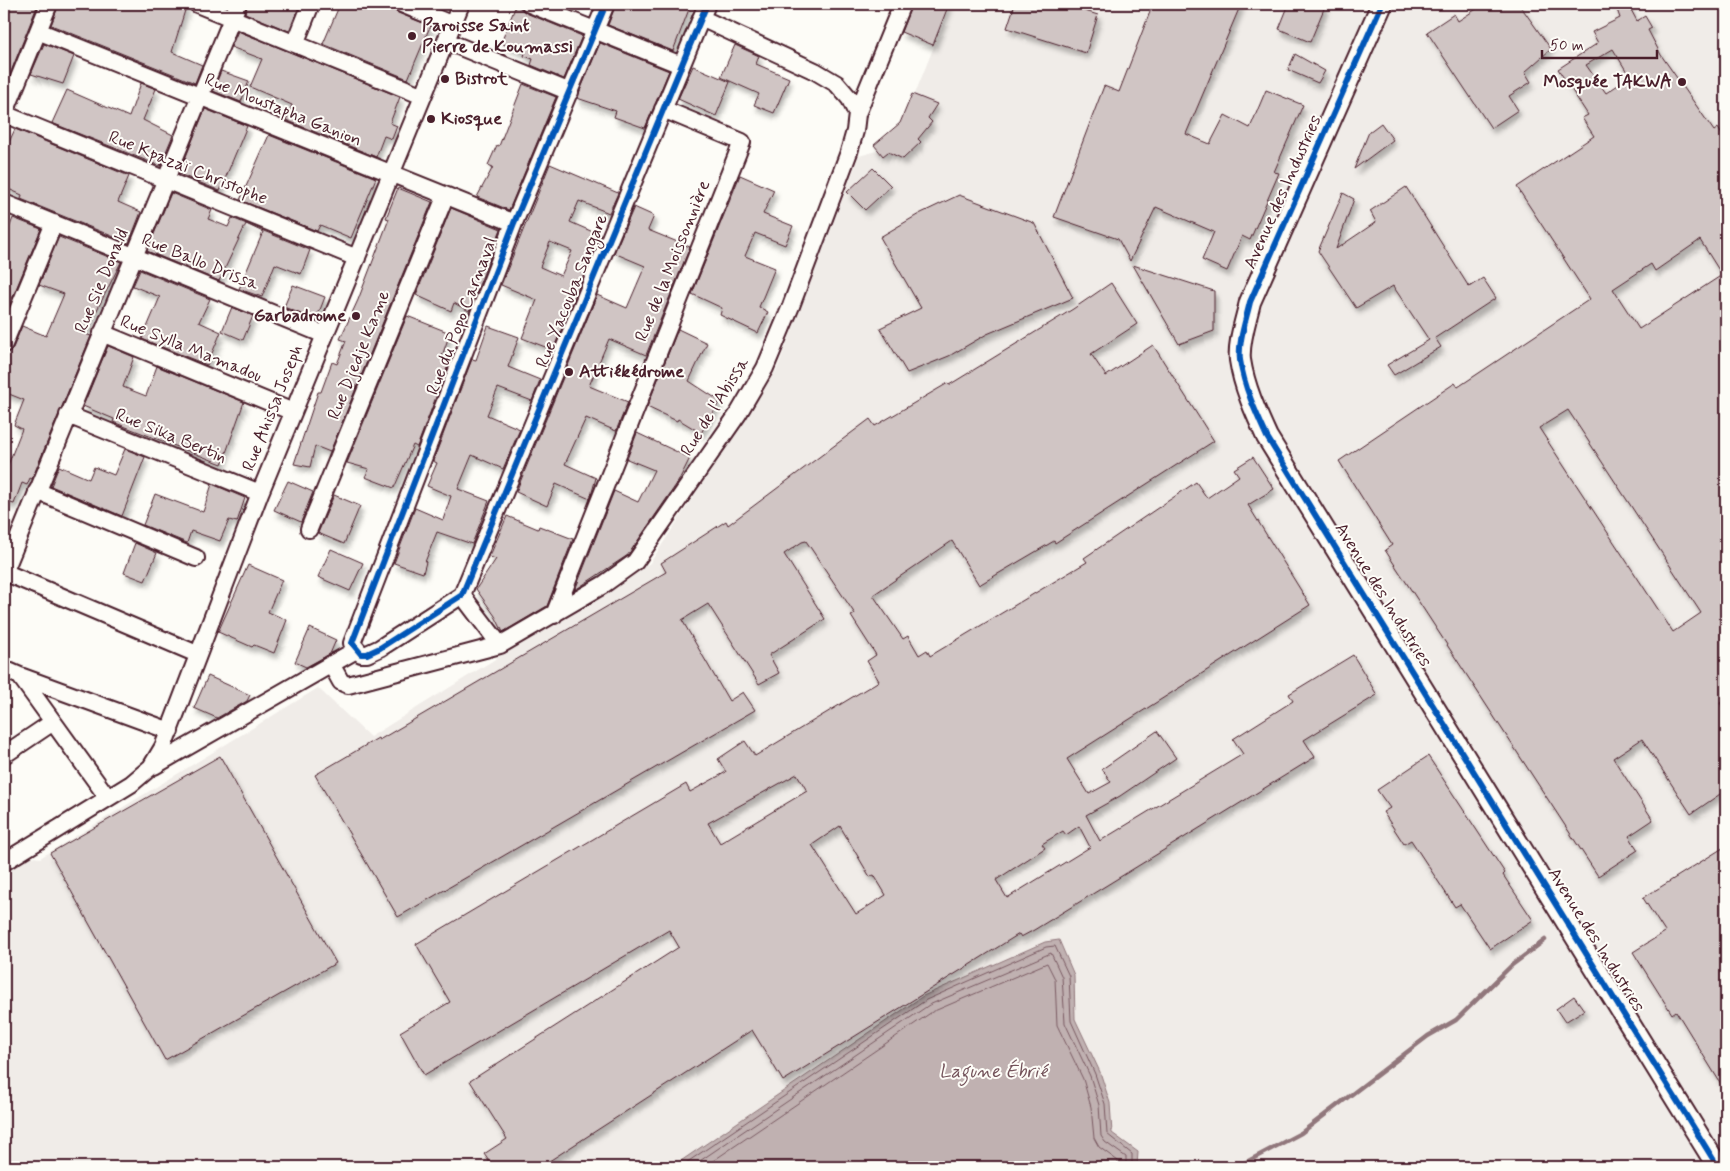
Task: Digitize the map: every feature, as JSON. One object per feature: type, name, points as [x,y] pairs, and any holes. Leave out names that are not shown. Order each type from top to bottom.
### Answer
[{"type":"street","points":[[4,114],[50,4]]},
{"type":"street","points":[[196,4],[235,11],[295,44],[423,96]]},
{"type":"street","points":[[295,44],[311,4]]},
{"type":"street","points":[[402,4],[453,25]]},
{"type":"street","name":"Rue Ahissa Joseph","points":[[151,767],[172,724],[260,493],[461,4]]},
{"type":"street","points":[[530,4],[681,65]]},
{"type":"street","name":"Rue du Popo Carnaval","points":[[354,646],[514,223],[606,4]]},
{"type":"street","name":"Rue de l'Abissa","points":[[331,664],[341,682],[348,685],[500,645],[604,585],[635,562],[738,414],[765,368],[791,306],[849,152],[856,131],[857,114],[902,4]]},
{"type":"street","name":"Avenue des Industries","points":[[1382,4],[1250,302],[1244,326],[1240,359],[1249,397],[1267,437],[1718,1167]]},
{"type":"street","name":"Rue Sie Donald","points":[[4,573],[8,550],[37,491],[235,11]]},
{"type":"street","points":[[704,11],[837,84],[850,99],[857,114]]},
{"type":"street","name":"Rue Yacouba Sangare","points":[[463,592],[483,548],[704,11]]},
{"type":"street","name":"Rue Moustapha Ganion","points":[[38,32],[514,223]]},
{"type":"street","points":[[446,40],[570,92]]},
{"type":"street","name":"Rue de la Moissonnière","points":[[554,614],[742,142],[663,109]]},
{"type":"street","name":"Rue Kpazaï Christophe","points":[[4,114],[357,258]]},
{"type":"street","name":"Rue Djedje Kame","points":[[309,529],[446,197]]},
{"type":"street","name":"Rue Ballo Drissa","points":[[4,203],[325,335]]},
{"type":"street","points":[[4,344],[54,223]]},
{"type":"street","name":"Rue Sylla Mamadou","points":[[102,333],[293,412]]},
{"type":"street","name":"Rue Sika Bertin","points":[[68,415],[260,493]]},
{"type":"street","points":[[37,491],[196,558]]},
{"type":"street","points":[[4,573],[198,654]]},
{"type":"street","points":[[4,862],[136,780],[151,767],[331,664],[354,646],[367,654],[380,648],[463,592],[500,645]]},
{"type":"street","points":[[4,669],[20,676],[172,724]]},
{"type":"street","points":[[20,676],[108,798]]},
{"type":"street","points":[[4,755],[53,722]]},
{"type":"shaded area","points":[[951,4],[1726,4],[1726,1167],[1137,1167],[1138,1152],[1112,1133],[1110,1103],[1100,1072],[1075,1019],[1074,975],[1059,940],[1045,942],[1009,959],[672,1167],[4,1167],[4,868],[25,856],[40,858],[318,688],[370,737],[650,563],[777,369],[859,156],[894,146]]},
{"type":"water","name":"Lagune Ébrié","points":[[1059,940],[1074,975],[1075,1019],[1100,1072],[1110,1103],[1112,1133],[1138,1152],[1137,1167],[672,1167],[923,996],[1045,942]]},
{"type":"building","points":[[4,4],[38,4],[4,89]]},
{"type":"building","points":[[59,4],[187,4],[172,52],[202,65],[195,83],[51,25]]},
{"type":"building","points":[[248,4],[300,4],[289,31],[245,13]]},
{"type":"building","points":[[340,4],[392,4],[394,10],[398,13],[433,27],[429,29],[408,79],[323,44]]},
{"type":"building","points":[[616,4],[637,4],[652,9],[655,4],[691,4],[673,51],[608,25]]},
{"type":"building","points":[[912,4],[949,4],[933,45],[901,32]]},
{"type":"building","points":[[1015,4],[1063,4],[1098,15],[1086,53],[1007,28]]},
{"type":"building","points":[[1153,4],[1241,4],[1186,134],[1210,144],[1225,115],[1250,128],[1266,90],[1303,105],[1274,172],[1279,173],[1250,240],[1242,236],[1227,271],[1202,260],[1214,232],[1156,207],[1130,261],[1118,239],[1054,217],[1104,86],[1119,92]]},
{"type":"building","points":[[1289,4],[1326,4],[1310,42],[1279,29]]},
{"type":"building","points":[[1484,4],[1519,4],[1551,49],[1525,72],[1531,82],[1509,96],[1518,110],[1491,128],[1427,32],[1454,14],[1458,21]]},
{"type":"building","points":[[1615,4],[1628,4],[1637,21],[1645,16],[1652,28],[1648,30],[1661,55],[1714,131],[1718,128],[1726,141],[1726,699],[1720,703],[1726,713],[1726,790],[1691,814],[1642,739],[1613,758],[1653,820],[1629,836],[1638,850],[1598,876],[1385,550],[1392,545],[1339,461],[1455,383],[1458,387],[1590,299],[1517,187],[1594,136],[1582,118],[1588,115],[1558,69],[1598,43],[1592,32],[1620,18]],"holes":[[[1613,49],[1630,77],[1606,93],[1586,65]],[[1700,240],[1722,275],[1639,329],[1613,289],[1651,264],[1655,271]],[[1568,410],[1701,613],[1673,632],[1539,428]]]},
{"type":"building","points":[[516,5],[526,13],[582,36],[564,79],[531,65],[533,59],[524,56],[525,53],[501,43]]},
{"type":"building","points":[[238,31],[400,97],[390,123],[397,126],[392,139],[384,136],[376,157],[286,120],[292,105],[250,87],[262,59],[231,47]]},
{"type":"building","points":[[600,43],[669,71],[645,128],[614,117],[616,111],[577,98]]},
{"type":"building","points":[[44,44],[74,56],[63,84],[31,74]]},
{"type":"building","points":[[735,45],[759,56],[756,64],[789,78],[774,113],[754,105],[759,94],[721,77]]},
{"type":"building","points":[[1295,54],[1325,71],[1318,83],[1288,70]]},
{"type":"building","points":[[693,66],[730,82],[716,116],[678,99]]},
{"type":"building","points":[[221,71],[249,81],[241,102],[213,91]]},
{"type":"building","points":[[141,83],[156,89],[143,120],[173,135],[160,166],[52,123],[67,90],[129,117]]},
{"type":"building","points":[[523,84],[556,97],[509,210],[477,197],[493,167],[488,165],[497,145],[499,146]]},
{"type":"building","points":[[912,94],[937,104],[928,118],[932,122],[918,139],[921,142],[903,159],[888,152],[883,156],[874,145],[900,123]]},
{"type":"building","points":[[205,109],[247,126],[220,191],[179,174]]},
{"type":"building","points":[[1381,123],[1393,140],[1354,169],[1369,132]]},
{"type":"building","points":[[15,129],[129,176],[118,202],[141,212],[129,243],[21,199],[22,195],[4,187],[4,153]]},
{"type":"building","points":[[269,135],[376,178],[351,238],[320,225],[317,231],[240,200]]},
{"type":"building","points":[[550,164],[618,193],[609,213],[579,201],[570,222],[600,235],[553,350],[522,338],[537,300],[501,285]],"holes":[[[550,242],[572,251],[561,276],[540,267]]]},
{"type":"building","points":[[873,168],[891,186],[865,210],[847,192]]},
{"type":"building","points":[[740,175],[774,190],[763,214],[793,226],[785,245],[755,233],[745,256],[775,268],[759,307],[768,312],[758,333],[720,315],[722,308],[692,294]]},
{"type":"building","points":[[1406,187],[1469,287],[1483,278],[1496,298],[1435,338],[1441,347],[1394,375],[1387,365],[1429,340],[1393,286],[1356,308],[1318,251],[1343,193],[1354,199],[1336,249],[1376,222],[1370,211]]},
{"type":"building","points":[[398,188],[432,202],[330,452],[315,446],[310,467],[294,464],[318,392],[321,392],[332,362],[337,364],[346,341],[340,339],[358,300],[389,219],[386,218]]},
{"type":"building","points":[[171,193],[212,210],[208,219],[228,227],[232,218],[310,250],[301,274],[275,264],[262,297],[239,289],[263,232],[246,224],[219,281],[147,251]]},
{"type":"building","points":[[959,195],[1034,223],[1073,298],[987,334],[949,356],[907,373],[880,328],[921,308],[880,237],[919,214]]},
{"type":"building","points":[[634,207],[654,216],[648,230],[690,247],[646,355],[609,339],[589,386],[628,402],[616,431],[586,418],[565,464],[596,478],[590,499],[556,484],[547,506],[516,492],[597,295],[627,308],[645,266],[614,253]]},
{"type":"building","points":[[451,208],[501,229],[469,311],[454,303],[451,311],[416,295]]},
{"type":"building","points":[[13,218],[41,229],[4,318],[4,242]]},
{"type":"building","points":[[59,237],[121,262],[85,334],[91,336],[32,479],[30,478],[27,485],[22,483],[14,504],[4,501],[4,475],[22,429],[14,425],[24,400],[4,392],[4,354],[13,348],[22,326],[46,336],[64,294],[39,285]]},
{"type":"building","points":[[1133,265],[1214,291],[1214,331],[1179,344]]},
{"type":"building","points":[[140,270],[210,299],[199,322],[221,332],[207,365],[142,339],[160,297],[133,286]]},
{"type":"building","points":[[1111,283],[1137,324],[1091,354],[1106,376],[1153,345],[1214,441],[1055,543],[1054,541],[979,585],[952,541],[873,595],[903,639],[908,636],[919,655],[927,650],[930,656],[1087,562],[1084,558],[1196,482],[1207,498],[1239,476],[1234,469],[1253,457],[1274,489],[1248,505],[1310,605],[1067,759],[1089,794],[1111,782],[1102,769],[1157,731],[1176,758],[1120,796],[1086,815],[1100,841],[1243,754],[1233,739],[1293,701],[1289,694],[1353,655],[1377,695],[1304,740],[1315,757],[1034,930],[1021,937],[1019,934],[783,1081],[752,1030],[540,1167],[493,1167],[484,1154],[507,1139],[470,1081],[679,947],[669,930],[424,1075],[400,1032],[450,1002],[416,944],[686,784],[690,792],[726,772],[718,759],[745,741],[755,756],[879,681],[867,661],[876,655],[851,616],[855,614],[806,541],[802,542],[784,554],[825,619],[769,655],[779,673],[759,684],[708,604],[682,620],[729,701],[743,692],[755,710],[398,917],[315,775],[378,738],[379,740],[666,572],[661,563],[726,521],[728,525],[870,419],[875,426],[948,383],[949,385],[1073,309]],"holes":[[[797,774],[807,791],[720,843],[708,823]],[[840,826],[870,877],[874,875],[886,895],[856,914],[812,845]],[[1079,826],[1090,847],[1007,898],[996,880],[1045,848],[1042,844],[1063,831],[1066,835]]]},
{"type":"building","points":[[293,285],[325,297],[316,320],[284,307]]},
{"type":"building","points":[[232,307],[253,316],[243,340],[222,331]]},
{"type":"building","points":[[407,316],[450,333],[442,356],[450,360],[417,447],[413,445],[394,488],[365,477],[369,469],[347,463]]},
{"type":"building","points":[[488,326],[519,337],[508,367],[540,380],[532,401],[498,388],[487,415],[520,429],[503,469],[472,455],[458,489],[489,501],[472,544],[437,532],[425,562],[423,573],[394,563],[415,508],[443,520],[451,496],[427,486],[437,463],[433,461],[472,359],[476,360]]},
{"type":"building","points":[[678,329],[707,343],[689,381],[720,401],[701,433],[678,419],[677,421],[647,407]]},
{"type":"building","points":[[108,346],[134,357],[123,387],[146,396],[157,366],[244,402],[222,464],[113,422],[114,419],[83,406]]},
{"type":"building","points":[[637,433],[690,458],[678,482],[628,555],[575,590],[614,491],[638,502],[654,470],[627,459]]},
{"type":"building","points":[[125,449],[145,457],[122,516],[51,486],[59,466],[89,479],[94,467],[114,475]]},
{"type":"building","points":[[288,481],[313,492],[301,522],[274,510]]},
{"type":"building","points":[[212,484],[245,498],[237,522],[229,520],[220,541],[191,531],[187,543],[143,525],[155,494],[203,512]]},
{"type":"building","points":[[334,495],[360,506],[344,544],[318,533]]},
{"type":"building","points":[[507,516],[538,529],[539,526],[573,539],[547,606],[503,632],[495,616],[476,589],[496,559],[490,557]]},
{"type":"building","points":[[135,543],[157,553],[145,581],[124,573]]},
{"type":"building","points":[[331,549],[363,563],[350,591],[318,577]]},
{"type":"building","points":[[248,565],[282,580],[268,612],[287,620],[274,653],[254,645],[252,647],[218,632]]},
{"type":"building","points":[[310,628],[336,640],[330,654],[306,667],[295,662]]},
{"type":"building","points":[[208,676],[250,695],[247,701],[217,718],[194,708]]},
{"type":"building","points":[[220,756],[336,963],[165,1060],[50,853]]},
{"type":"building","points":[[1428,756],[1505,873],[1503,875],[1533,920],[1490,949],[1460,904],[1455,907],[1411,840],[1404,844],[1383,812],[1390,808],[1377,790]]},
{"type":"building","points":[[1726,846],[1726,1092],[1676,1011],[1672,1014],[1633,952],[1665,932],[1643,898]]},
{"type":"building","points":[[1574,996],[1584,1010],[1565,1022],[1556,1009]]},
{"type":"waterway","points":[[1237,1167],[1301,1133],[1428,1036],[1456,1020],[1512,965],[1545,940]]},
{"type":"cycle path","points":[[606,4],[514,223],[352,643],[361,654],[367,654],[380,648],[462,595],[707,4]]},
{"type":"cycle path","points":[[1382,4],[1250,302],[1240,346],[1240,360],[1244,380],[1267,437],[1718,1167]]},
{"type":"place","name":"Paroisse Saint Pierre de Koumassi","points":[[412,36]]},
{"type":"place","name":"Bistrot","points":[[445,79]]},
{"type":"place","name":"Mosquée TAKWA","points":[[1682,82]]},
{"type":"place","name":"Kiosque","points":[[431,119]]},
{"type":"place","name":"Garbadrome","points":[[356,316]]},
{"type":"place","name":"Attiékédrome","points":[[569,372]]}]
